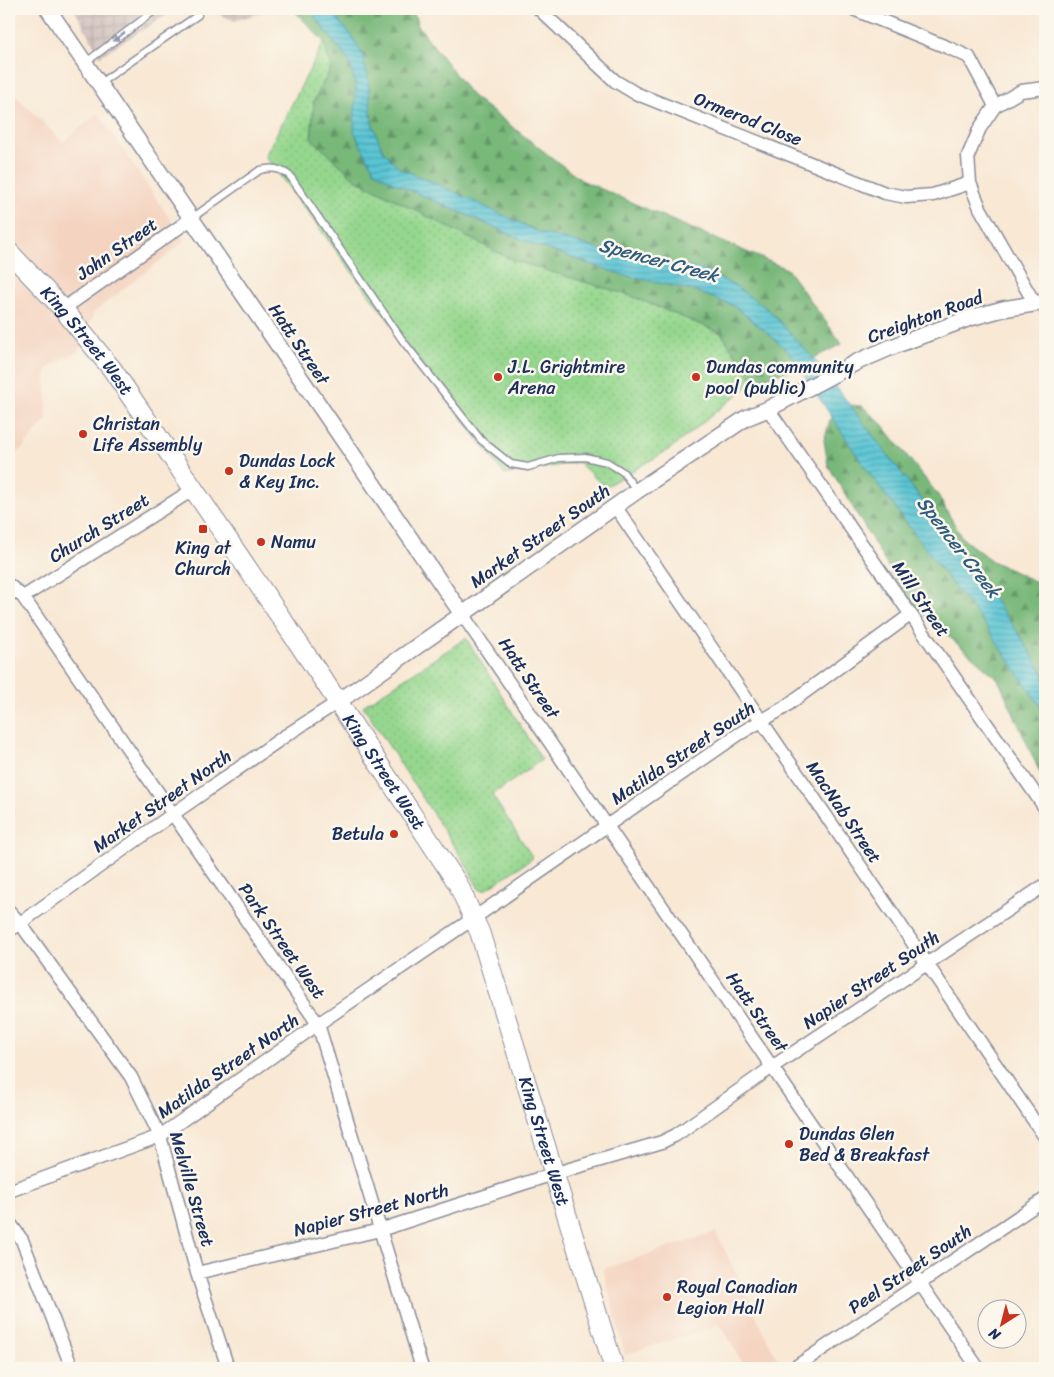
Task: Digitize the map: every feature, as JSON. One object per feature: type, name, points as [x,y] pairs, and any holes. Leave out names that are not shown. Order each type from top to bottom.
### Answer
[{"type":"main road","name":"King Street West","points":[[9,252],[63,309],[112,369],[338,702],[458,884],[480,933],[614,1368]]},
{"type":"street","name":"Hatt Street","points":[[48,9],[978,1368]]},
{"type":"street","name":"Ormerod Close","points":[[539,9],[615,81],[635,93],[885,192],[906,197],[934,195],[970,183]]},
{"type":"street","points":[[853,9],[940,44],[969,58],[995,106]]},
{"type":"street","points":[[1040,303],[980,208],[970,183],[968,156],[980,128],[995,106],[1021,90],[1045,88]]},
{"type":"street","name":"John Street","points":[[63,309],[191,219]]},
{"type":"street","name":"Creighton Road","points":[[768,409],[857,362],[894,346],[970,318],[1004,309],[1040,303]]},
{"type":"street","name":"Market Street South","points":[[338,702],[637,490],[746,418],[768,409]]},
{"type":"street","name":"Mill Street","points":[[768,409],[1045,808]]},
{"type":"street","name":"Church Street","points":[[24,597],[194,489]]},
{"type":"street","name":"MacNab Street","points":[[615,506],[1045,1137]]},
{"type":"street","name":"Park Street West","points":[[9,585],[24,597],[318,1024],[422,1368]]},
{"type":"street","name":"Matilda Street South","points":[[474,918],[739,734],[782,709],[910,615]]},
{"type":"street","name":"Market Street North","points":[[9,931],[285,736],[338,702]]},
{"type":"street","name":"Napier Street South","points":[[553,1174],[662,1142],[676,1135],[772,1067],[1045,885]]},
{"type":"street","name":"Melville Street","points":[[9,911],[20,923],[131,1077],[160,1136],[197,1273],[228,1368]]},
{"type":"street","name":"Matilda Street North","points":[[9,1191],[160,1136],[318,1024],[474,918]]},
{"type":"street","name":"Napier Street North","points":[[197,1273],[380,1230],[553,1174]]},
{"type":"street","name":"Peel Street South","points":[[794,1368],[1045,1199]]},
{"type":"street","points":[[9,1222],[22,1240],[72,1368]]},
{"type":"lane","points":[[85,63],[153,10]]},
{"type":"lane","points":[[99,84],[198,14]]},
{"type":"lane","points":[[191,219],[260,170],[271,167],[282,170],[290,176],[402,341],[481,440],[511,464],[528,467],[559,458],[585,457],[607,462],[623,472],[637,490]]},
{"type":"shaded area","points":[[74,9],[177,9],[100,56]]},
{"type":"shaded area","points":[[207,9],[274,9],[234,21]]},
{"type":"shaded area","points":[[9,89],[63,142],[98,113],[185,241],[94,312],[80,350],[46,369],[47,419],[19,452],[9,442]]},
{"type":"shaded area","points":[[716,1232],[778,1361],[755,1368],[746,1368],[720,1324],[625,1355],[603,1269]]},
{"type":"green space","points":[[293,9],[413,9],[417,24],[471,95],[581,180],[787,269],[842,344],[785,372],[754,381],[721,333],[631,296],[512,260],[355,179],[311,138],[314,101],[331,68],[324,42]]},
{"type":"green space","points":[[324,42],[331,68],[314,101],[631,296],[721,333],[754,381],[670,449],[605,487],[578,462],[505,475],[265,156]]},
{"type":"green space","points":[[851,405],[862,406],[882,424],[938,495],[962,538],[992,561],[1034,581],[1045,581],[1045,784],[998,679],[908,601],[828,465],[824,440],[830,420]]},
{"type":"green space","points":[[466,638],[542,760],[492,795],[533,858],[485,890],[479,889],[465,863],[363,706]]},
{"type":"water","points":[[309,9],[329,9],[352,36],[363,55],[368,78],[372,122],[382,149],[399,168],[442,186],[541,233],[629,257],[700,269],[735,286],[769,310],[822,368],[937,520],[1019,634],[1045,677],[1045,713],[982,620],[953,585],[864,466],[789,352],[734,306],[695,291],[623,275],[534,245],[394,183],[375,171],[354,131],[356,88],[350,63]]},
{"type":"place","name":"J.L. Grightmire Arena","points":[[498,377]]},
{"type":"place","name":"Dundas community pool (public)","points":[[696,377]]},
{"type":"place","name":"Christan Life Assembly","points":[[83,434]]},
{"type":"place","name":"Dundas Lock & Key Inc.","points":[[229,471]]},
{"type":"place","name":"King at Church","points":[[203,529]]},
{"type":"place","name":"Namu","points":[[261,542]]},
{"type":"place","name":"Betula","points":[[394,834]]},
{"type":"place","name":"Dundas Glen Bed & Breakfast","points":[[789,1144]]},
{"type":"place","name":"Royal Canadian Legion Hall","points":[[667,1297]]},
{"type":"water label","name":"Spencer Creek","points":[[659,260]]},
{"type":"water label","name":"Spencer Creek","points":[[959,547]]}]
